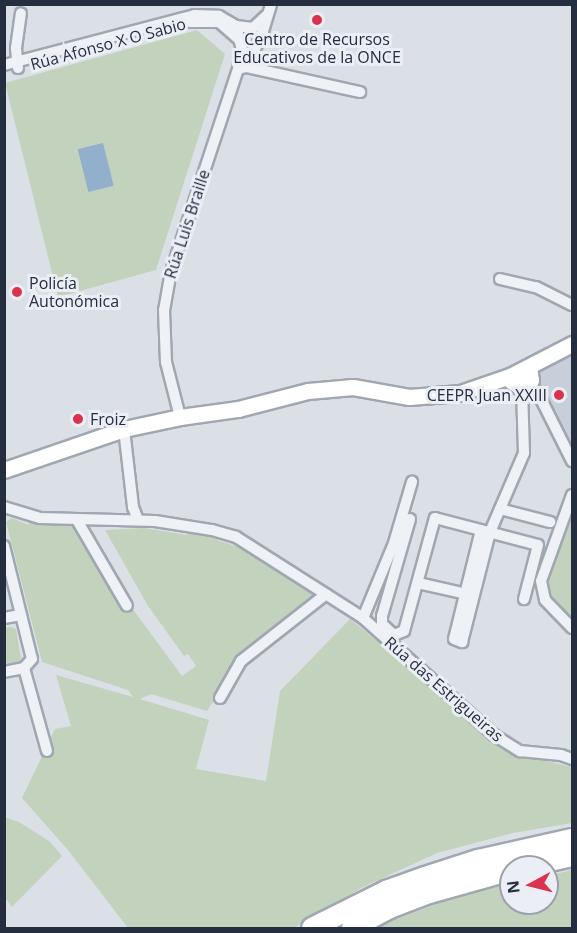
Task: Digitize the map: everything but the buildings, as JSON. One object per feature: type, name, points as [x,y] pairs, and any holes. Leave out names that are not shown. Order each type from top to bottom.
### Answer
[{"type":"highway","points":[[312,928],[386,891],[425,877],[478,860],[573,839]]},
{"type":"highway","points":[[352,928],[390,908],[429,893],[499,873]]},
{"type":"street","points":[[242,68],[241,41],[236,26],[253,28],[261,23],[270,9]]},
{"type":"street","points":[[242,68],[264,31],[270,9]]},
{"type":"street","points":[[17,65],[21,13]]},
{"type":"street","name":"Rúa Afonso X O Sabio","points":[[4,72],[17,65],[195,15],[219,16],[236,26]]},
{"type":"street","name":"Rúa Afonso X O Sabio","points":[[4,65],[17,65],[197,21],[219,22],[241,41]]},
{"type":"street","points":[[242,68],[360,92]]},
{"type":"street","name":"Rúa Luis Braille","points":[[180,417],[163,335],[168,281],[242,68]]},
{"type":"street","points":[[500,279],[536,287],[573,305]]},
{"type":"street","points":[[4,470],[124,429],[180,417],[238,409],[334,387],[353,387],[398,396],[442,396],[460,393],[510,376],[573,344]]},
{"type":"street","points":[[522,388],[531,380],[530,367]]},
{"type":"street","points":[[510,376],[514,384],[522,388],[532,387],[539,395],[573,461]]},
{"type":"street","points":[[418,583],[470,595],[485,531],[500,509],[524,453],[522,388]]},
{"type":"street","points":[[124,429],[133,507],[138,520]]},
{"type":"street","points":[[363,618],[394,543],[412,482]]},
{"type":"street","points":[[573,495],[541,581],[545,600],[573,628]]},
{"type":"street","name":"Rúa das Estrigueiras","points":[[4,507],[40,518],[138,520],[189,525],[236,537],[363,618],[494,735],[520,751],[561,755],[573,759]]},
{"type":"street","points":[[500,509],[550,522]]},
{"type":"street","points":[[410,519],[382,616],[382,624],[394,635],[404,631],[435,518],[538,544],[524,599]]},
{"type":"street","points":[[77,520],[127,606]]},
{"type":"street","points":[[4,546],[32,659],[24,668],[4,672]]},
{"type":"street","points":[[220,698],[241,661],[326,594]]},
{"type":"street","points":[[4,618],[21,615]]},
{"type":"street","points":[[24,668],[47,751]]},
{"type":"shaded area","name":"CEEPR Juan XXIII","points":[[572,352],[572,444],[538,381],[542,369]]},
{"type":"green space","points":[[197,30],[225,54],[156,270],[58,297],[5,83]]},
{"type":"green space","points":[[572,495],[572,628],[545,600],[548,560]]},
{"type":"green space","points":[[12,518],[28,525],[29,520],[77,525],[127,610],[132,608],[182,676],[196,666],[188,654],[184,656],[148,606],[105,530],[144,528],[187,535],[189,525],[219,532],[217,540],[244,549],[316,591],[317,595],[243,655],[207,711],[151,694],[140,699],[209,720],[196,769],[266,781],[280,691],[350,619],[513,753],[572,767],[572,823],[513,833],[437,853],[361,888],[294,928],[128,928],[68,850],[22,798],[55,729],[71,726],[56,675],[133,697],[128,690],[42,662],[6,522]]},
{"type":"green space","points":[[4,628],[16,629],[21,658],[17,665],[4,668]]},
{"type":"green space","points":[[4,817],[19,822],[49,841],[62,856],[12,907],[7,900],[5,901]]},
{"type":"green space","points":[[572,870],[572,928],[373,928],[463,894],[499,886],[499,915],[559,915],[559,873]]},
{"type":"water","points":[[103,143],[114,186],[88,192],[78,149]]},
{"type":"place","name":"Centro de Recursos Educativos de la ONCE","points":[[317,20]]},
{"type":"place","name":"Policía Autonómica","points":[[17,292]]},
{"type":"place","name":"CEEPR Juan XXIII","points":[[559,395]]},
{"type":"place","name":"Froiz","points":[[78,419]]}]
